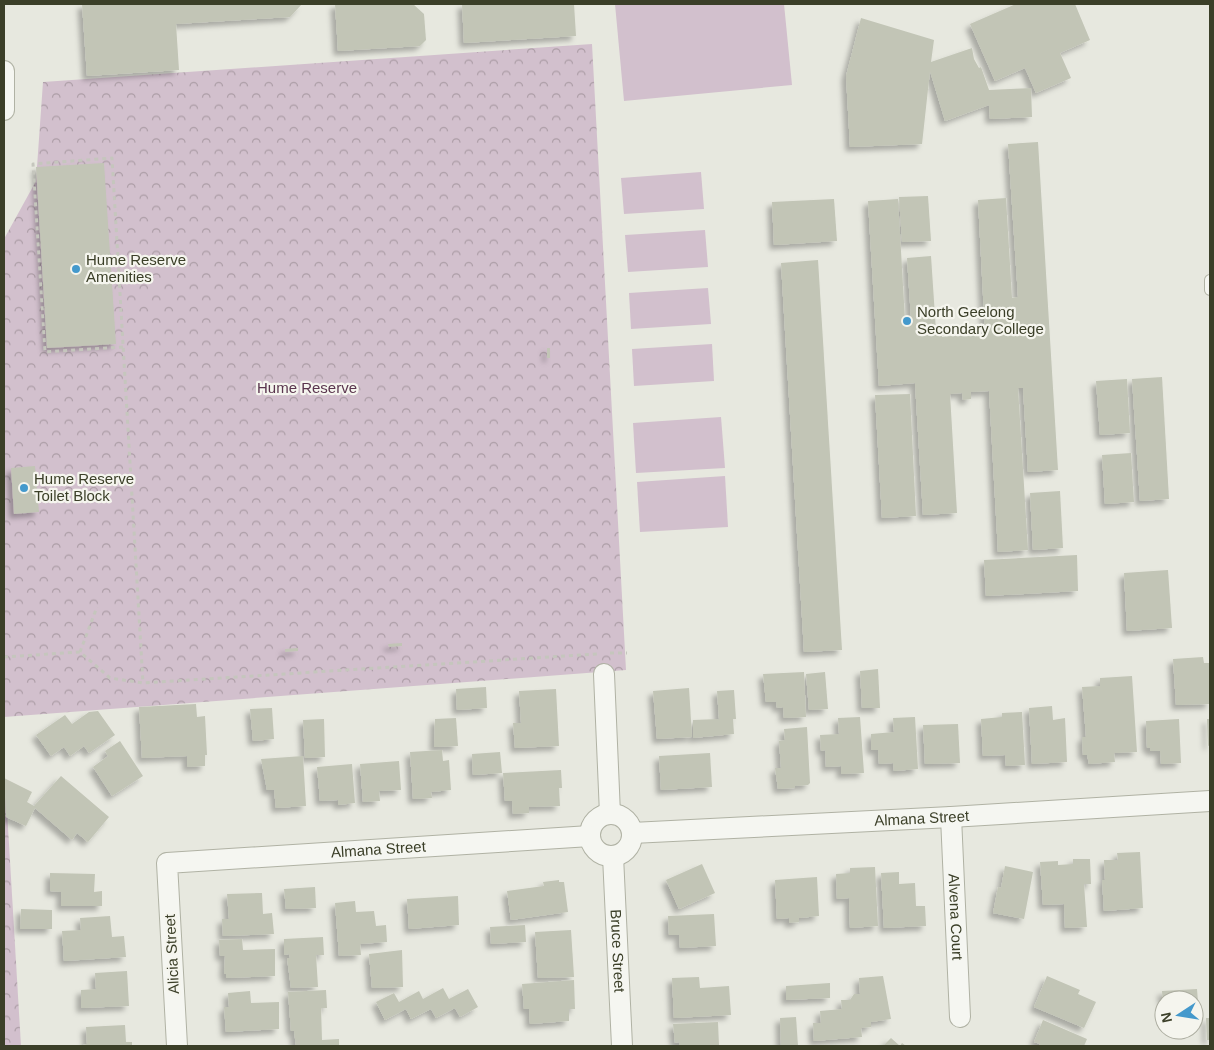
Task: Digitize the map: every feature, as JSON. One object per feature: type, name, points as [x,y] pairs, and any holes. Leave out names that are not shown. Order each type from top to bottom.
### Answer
[{"type":"street","points":[[4,71],[4,110]]},
{"type":"street","points":[[604,674],[610,814]]},
{"type":"street","name":"Almana Street","points":[[632,833],[951,817],[1210,801]]},
{"type":"street","points":[[610,814],[622,817],[627,821],[632,833],[629,846],[625,851],[613,856],[606,856],[595,848],[590,836],[591,829],[598,818],[610,814]]},
{"type":"street","name":"Alvena Court","points":[[951,817],[960,1017]]},
{"type":"street","name":"Almana Street","points":[[167,862],[590,836]]},
{"type":"street","name":"Bruce Street","points":[[613,856],[622,1046]]},
{"type":"street","name":"Alicia Street","points":[[167,862],[178,1046]]},
{"type":"lane","points":[[1210,280],[1210,290]]},
{"type":"path","points":[[123,346],[45,352],[33,164],[112,158],[143,683]]},
{"type":"path","points":[[80,652],[97,607]]},
{"type":"path","points":[[4,657],[80,652],[110,678],[143,683],[627,653]]},
{"type":"green space","points":[[615,4],[784,4],[792,85],[624,101]]},
{"type":"green space","name":"Hume Reserve","points":[[592,44],[626,670],[4,717],[4,239],[36,181],[43,82]]},
{"type":"green space","points":[[701,172],[704,209],[624,214],[621,178]]},
{"type":"green space","points":[[705,230],[708,267],[628,272],[625,235]]},
{"type":"green space","points":[[708,288],[711,324],[631,329],[629,293]]},
{"type":"green space","points":[[712,344],[714,381],[634,386],[632,349]]},
{"type":"green space","points":[[721,417],[725,468],[636,473],[633,423]]},
{"type":"green space","points":[[725,476],[728,527],[640,532],[637,482]]},
{"type":"green space","points":[[4,760],[21,1046],[4,1046]]},
{"type":"building","points":[[82,4],[302,4],[290,17],[176,24],[179,70],[87,76]]},
{"type":"building","points":[[335,4],[413,4],[424,14],[426,40],[420,46],[338,51]]},
{"type":"building","points":[[462,4],[574,4],[576,36],[464,43]]},
{"type":"building","points":[[1016,4],[1075,4],[1090,40],[1060,53],[1071,78],[1036,93],[1025,68],[995,81],[970,24]]},
{"type":"building","points":[[861,18],[934,40],[931,62],[972,48],[974,59],[979,68],[981,67],[989,90],[1031,88],[1032,117],[990,119],[989,105],[945,121],[930,71],[922,144],[850,147],[846,76]]},
{"type":"building","points":[[1038,142],[1058,470],[1028,472],[1023,388],[1018,388],[1028,550],[998,552],[989,391],[971,392],[971,399],[963,400],[962,393],[950,394],[957,513],[923,515],[915,383],[879,386],[868,201],[898,199],[905,320],[911,319],[907,258],[931,256],[936,331],[941,331],[942,337],[951,336],[951,334],[985,334],[978,200],[1006,198],[1012,298],[1018,297],[1008,144]]},
{"type":"building","name":"Hume Reserve Amenities","points":[[104,163],[116,344],[47,348],[36,167]]},
{"type":"building","points":[[928,196],[931,241],[902,242],[899,197]]},
{"type":"building","points":[[834,199],[837,241],[774,245],[772,202]]},
{"type":"building","points":[[818,260],[842,650],[804,652],[781,263]]},
{"type":"building","points":[[547,348],[550,348],[550,358],[547,358]]},
{"type":"building","points":[[1162,377],[1169,499],[1140,501],[1132,379]]},
{"type":"building","points":[[1127,379],[1130,433],[1100,435],[1096,381]]},
{"type":"building","points":[[910,394],[916,516],[882,518],[875,395]]},
{"type":"building","points":[[1131,453],[1134,502],[1105,504],[1102,455]]},
{"type":"building","name":"Hume Reserve Toilet Block","points":[[35,466],[39,512],[14,514],[11,468]]},
{"type":"building","points":[[1060,491],[1063,548],[1033,550],[1030,493]]},
{"type":"building","points":[[1077,555],[1078,591],[986,596],[984,560]]},
{"type":"building","points":[[1168,570],[1172,628],[1127,631],[1124,573]]},
{"type":"building","points":[[402,643],[402,646],[389,647],[388,644]]},
{"type":"building","points":[[298,648],[298,651],[285,652],[285,649]]},
{"type":"building","points":[[1203,657],[1204,663],[1210,663],[1210,704],[1176,705],[1173,659]]},
{"type":"building","points":[[878,669],[880,708],[862,708],[860,671]]},
{"type":"building","points":[[804,672],[806,717],[784,718],[783,707],[777,708],[776,702],[766,702],[763,674]]},
{"type":"building","points":[[825,672],[828,709],[809,710],[806,674]]},
{"type":"building","points":[[1132,676],[1137,752],[1114,753],[1115,762],[1089,764],[1087,755],[1083,755],[1082,737],[1086,737],[1082,687],[1100,686],[1100,678]]},
{"type":"building","points":[[486,687],[487,708],[457,710],[456,689]]},
{"type":"building","points":[[689,688],[692,737],[657,739],[653,691]]},
{"type":"building","points":[[556,689],[559,746],[515,748],[513,723],[521,723],[519,691]]},
{"type":"building","points":[[734,690],[736,719],[733,719],[734,734],[693,738],[693,720],[719,719],[717,691]]},
{"type":"building","points":[[196,704],[197,717],[205,716],[207,755],[205,755],[205,766],[187,767],[187,756],[142,758],[139,707]]},
{"type":"building","points":[[1052,706],[1053,720],[1065,718],[1067,762],[1032,764],[1029,708]]},
{"type":"building","points":[[272,708],[274,739],[253,741],[250,709]]},
{"type":"building","points":[[98,711],[115,735],[89,753],[84,746],[70,756],[64,747],[51,756],[36,735],[65,715],[72,724],[89,712]]},
{"type":"building","points":[[1022,712],[1025,765],[1006,766],[1005,755],[983,756],[981,719],[1002,717],[1002,713]]},
{"type":"building","points":[[860,717],[864,773],[841,774],[841,766],[826,767],[825,750],[821,751],[820,735],[839,734],[838,718]]},
{"type":"building","points":[[915,717],[918,769],[894,771],[893,763],[879,764],[878,750],[871,750],[871,734],[894,732],[893,718]]},
{"type":"building","points":[[456,718],[458,746],[434,747],[435,719]]},
{"type":"building","points":[[324,719],[325,757],[305,758],[303,720]]},
{"type":"building","points":[[1179,719],[1181,763],[1161,764],[1160,751],[1150,751],[1150,748],[1147,748],[1146,721]]},
{"type":"building","points":[[1207,719],[1210,719],[1210,745],[1208,746]]},
{"type":"building","points":[[958,724],[960,763],[925,764],[923,725]]},
{"type":"building","points":[[807,727],[810,783],[808,785],[795,786],[795,788],[778,789],[775,768],[781,768],[779,741],[785,740],[784,729]]},
{"type":"building","points":[[120,741],[143,776],[112,796],[93,767],[108,756],[105,751]]},
{"type":"building","points":[[442,750],[443,761],[449,760],[451,790],[431,792],[432,798],[413,799],[410,752]]},
{"type":"building","points":[[500,752],[502,773],[473,775],[472,754]]},
{"type":"building","points":[[710,753],[712,787],[661,790],[659,756]]},
{"type":"building","points":[[303,756],[306,806],[276,808],[274,790],[267,790],[261,759]]},
{"type":"building","points":[[399,761],[401,790],[379,791],[380,801],[363,802],[360,764]]},
{"type":"building","points":[[352,764],[355,803],[338,805],[338,800],[320,801],[317,767]]},
{"type":"building","points":[[561,770],[560,806],[529,807],[529,813],[513,814],[512,801],[505,801],[503,773]]},
{"type":"building","points":[[61,776],[109,817],[88,842],[77,833],[72,840],[35,808],[26,826],[6,817],[4,778],[32,792],[27,802],[34,806]]},
{"type":"building","points":[[1140,852],[1143,908],[1104,911],[1102,880],[1105,880],[1104,860],[1118,860],[1117,853]]},
{"type":"building","points":[[1073,859],[1090,859],[1091,884],[1084,884],[1087,927],[1065,928],[1064,904],[1043,905],[1040,862],[1058,861],[1058,865],[1073,864]]},
{"type":"building","points":[[702,864],[715,893],[679,909],[666,880]]},
{"type":"building","points":[[1005,866],[1033,872],[1024,919],[993,913],[998,887],[1001,888]]},
{"type":"building","points":[[875,867],[878,926],[850,928],[849,898],[837,899],[836,874],[850,873],[850,868]]},
{"type":"building","points":[[899,872],[899,884],[915,883],[916,906],[925,906],[926,926],[884,928],[881,873]]},
{"type":"building","points":[[50,873],[95,874],[94,892],[102,891],[102,906],[61,906],[61,892],[50,891]]},
{"type":"building","points":[[817,877],[819,916],[799,918],[799,922],[789,923],[789,918],[777,919],[775,880]]},
{"type":"building","points":[[559,880],[559,882],[564,882],[568,912],[511,920],[507,891],[544,886],[543,882]]},
{"type":"building","points":[[315,887],[316,908],[286,909],[284,889]]},
{"type":"building","points":[[262,893],[263,914],[272,913],[274,934],[223,936],[222,919],[229,919],[227,894]]},
{"type":"building","points":[[458,896],[459,925],[409,929],[407,899]]},
{"type":"building","points":[[355,901],[356,912],[374,911],[376,926],[386,925],[387,942],[360,944],[361,955],[339,956],[335,903]]},
{"type":"building","points":[[21,909],[52,910],[52,929],[20,929]]},
{"type":"building","points":[[714,914],[716,946],[680,948],[679,935],[669,935],[668,916]]},
{"type":"building","points":[[110,916],[112,937],[124,936],[126,957],[64,961],[62,931],[81,930],[80,918]]},
{"type":"building","points":[[525,925],[526,942],[491,944],[490,927]]},
{"type":"building","points":[[571,930],[574,977],[538,978],[535,932]]},
{"type":"building","points":[[323,937],[324,955],[316,955],[318,987],[291,988],[287,958],[290,958],[289,954],[284,955],[284,939]]},
{"type":"building","points":[[242,939],[243,950],[275,949],[275,976],[226,978],[226,974],[224,974],[225,956],[220,956],[219,940]]},
{"type":"building","points":[[402,950],[403,987],[372,988],[369,954]]},
{"type":"building","points":[[127,971],[129,1006],[81,1008],[81,990],[96,989],[95,973]]},
{"type":"building","points":[[883,976],[891,1019],[871,1022],[871,1027],[861,1028],[862,1037],[814,1041],[813,1023],[821,1023],[820,1011],[842,1009],[841,1000],[850,1000],[854,994],[860,994],[859,978]]},
{"type":"building","points":[[1047,976],[1080,990],[1078,994],[1096,1002],[1084,1028],[1034,1007]]},
{"type":"building","points":[[699,977],[700,988],[729,986],[731,1015],[674,1018],[672,978]]},
{"type":"building","points":[[574,980],[575,1009],[569,1009],[569,1021],[530,1024],[529,1009],[524,1009],[522,984]]},
{"type":"building","points":[[830,983],[830,998],[786,1000],[786,986]]},
{"type":"building","points":[[443,988],[449,999],[468,989],[478,1007],[460,1017],[455,1008],[436,1018],[431,1009],[411,1019],[406,1009],[385,1020],[376,1002],[394,993],[399,1002],[419,991],[423,999]]},
{"type":"building","points":[[326,990],[327,1008],[321,1008],[322,1040],[339,1039],[339,1046],[296,1046],[294,1031],[291,1031],[288,992]]},
{"type":"building","points":[[250,991],[251,1003],[279,1002],[279,1029],[226,1032],[224,1007],[229,1007],[228,993]]},
{"type":"building","points":[[796,1017],[798,1046],[781,1046],[780,1018]]},
{"type":"building","points":[[1206,1018],[1210,1018],[1210,1040],[1207,1040]]},
{"type":"building","points":[[1043,1020],[1087,1039],[1084,1046],[1039,1046],[1040,1044],[1034,1042]]},
{"type":"building","points":[[718,1022],[719,1046],[679,1046],[679,1042],[675,1043],[673,1024]]},
{"type":"building","points":[[125,1025],[126,1042],[132,1042],[132,1046],[80,1046],[87,1044],[86,1027]]},
{"type":"building","points":[[891,1038],[900,1046],[883,1046]]},
{"type":"place","name":"Hume Reserve Amenities","points":[[76,269]]},
{"type":"place","name":"North Geelong Secondary College","points":[[907,321]]},
{"type":"place","name":"Hume Reserve Toilet Block","points":[[24,488]]}]
